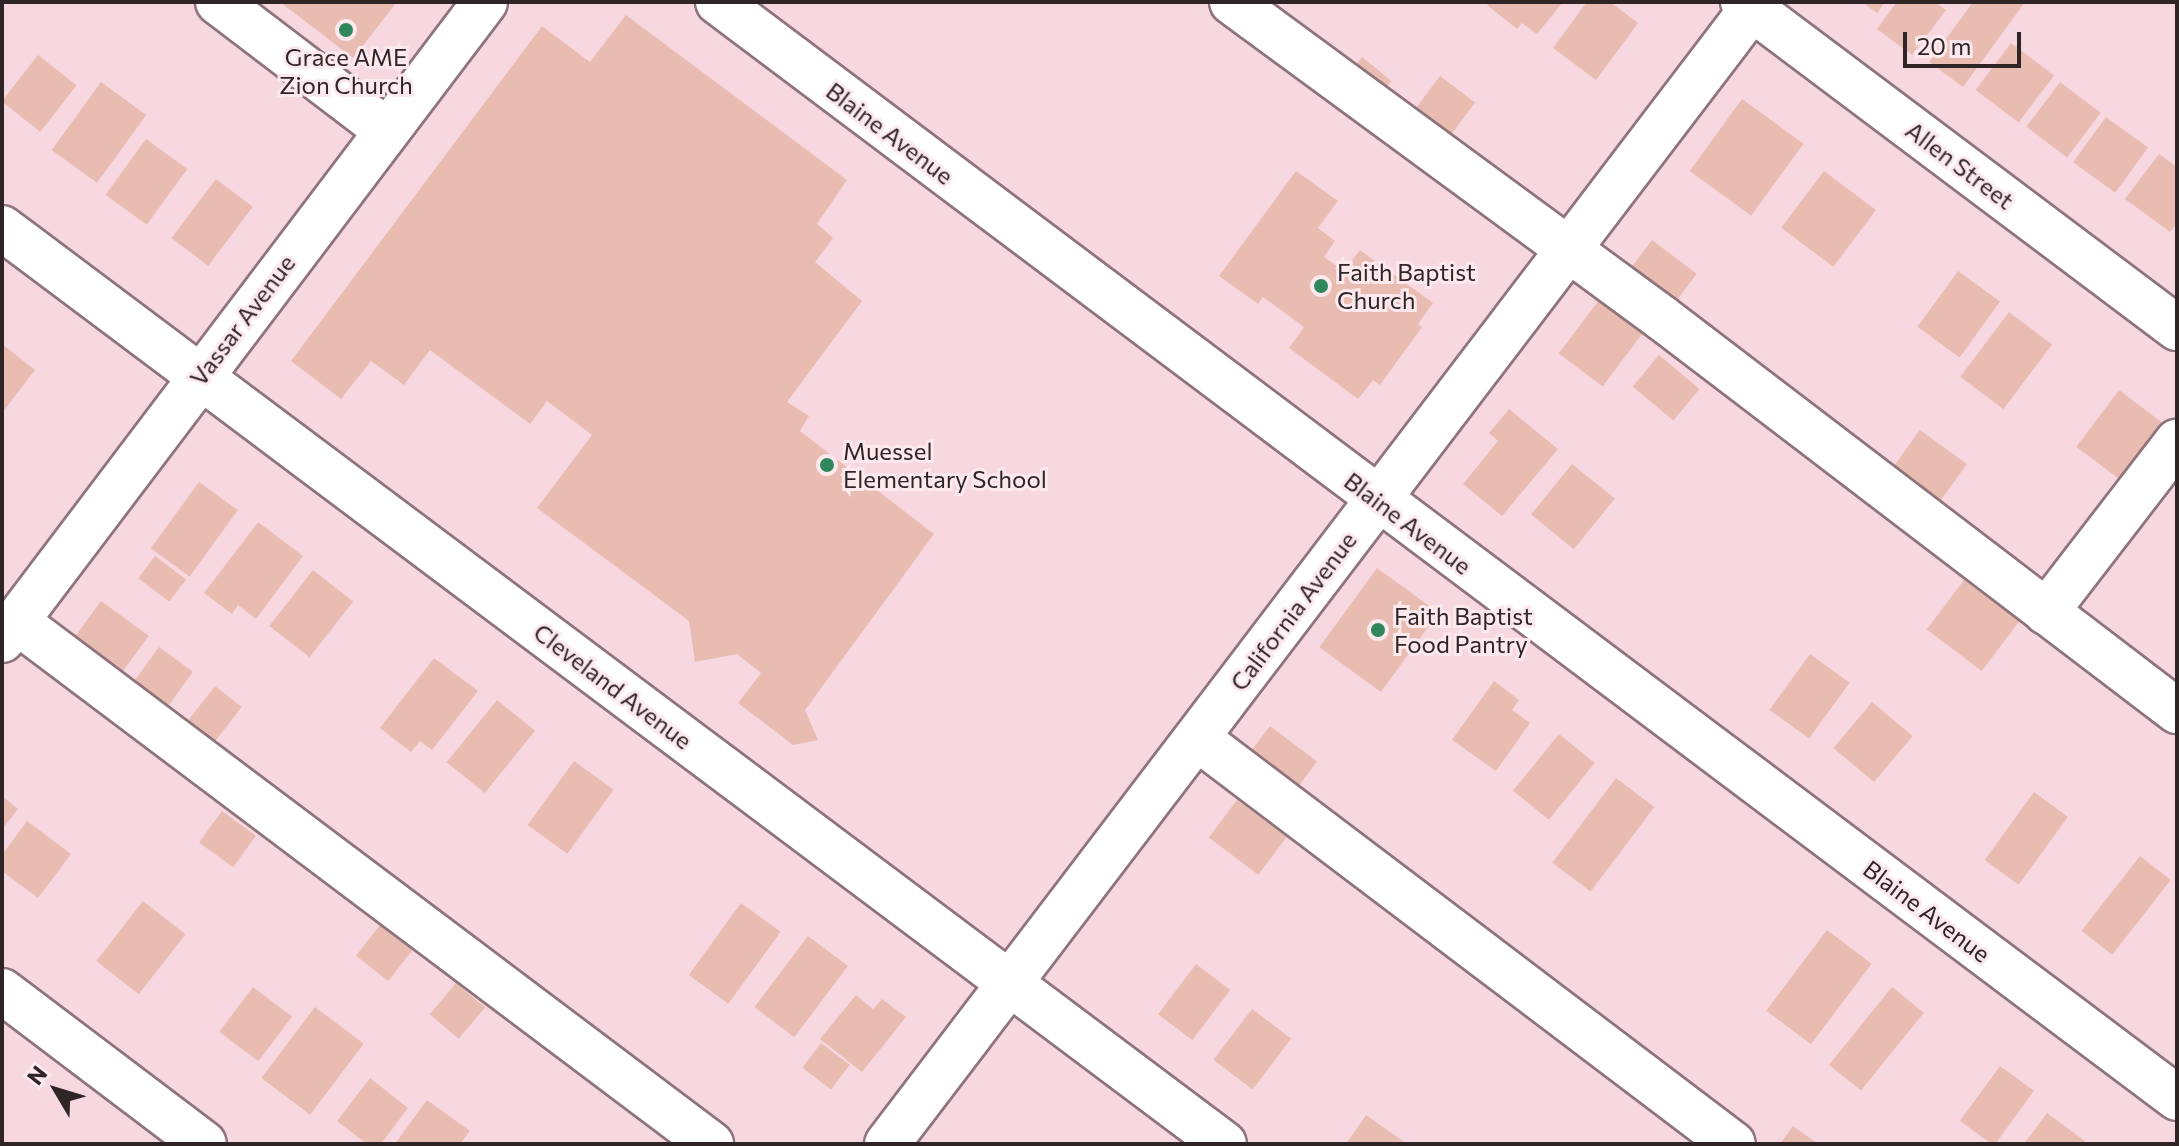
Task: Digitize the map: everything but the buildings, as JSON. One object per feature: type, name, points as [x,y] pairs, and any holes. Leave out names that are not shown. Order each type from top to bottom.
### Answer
[{"type":"street","points":[[218,2],[386,130]]},
{"type":"street","name":"Vassar Avenue","points":[[9,630],[485,2]]},
{"type":"street","name":"Blaine Avenue","points":[[718,2],[2177,1098]]},
{"type":"street","points":[[1232,2],[1568,250],[2177,711]]},
{"type":"street","name":"California Avenue","points":[[887,1144],[1568,250],[1750,4]]},
{"type":"street","name":"Allen Street","points":[[1750,4],[2177,328]]},
{"type":"street","name":"Cleveland Avenue","points":[[2,228],[1224,1144]]},
{"type":"street","points":[[2046,612],[2177,442]]},
{"type":"street","points":[[9,630],[711,1144]]},
{"type":"street","points":[[1197,738],[1733,1144]]},
{"type":"street","points":[[2,991],[204,1144]]},
{"type":"place","name":"Grace AME Zion Church","points":[[346,30]]},
{"type":"place","name":"Faith Baptist Church","points":[[1321,286]]},
{"type":"place","name":"Muessel Elementary School","points":[[827,465]]},
{"type":"place","name":"Faith Baptist Food Pantry","points":[[1378,630]]}]
